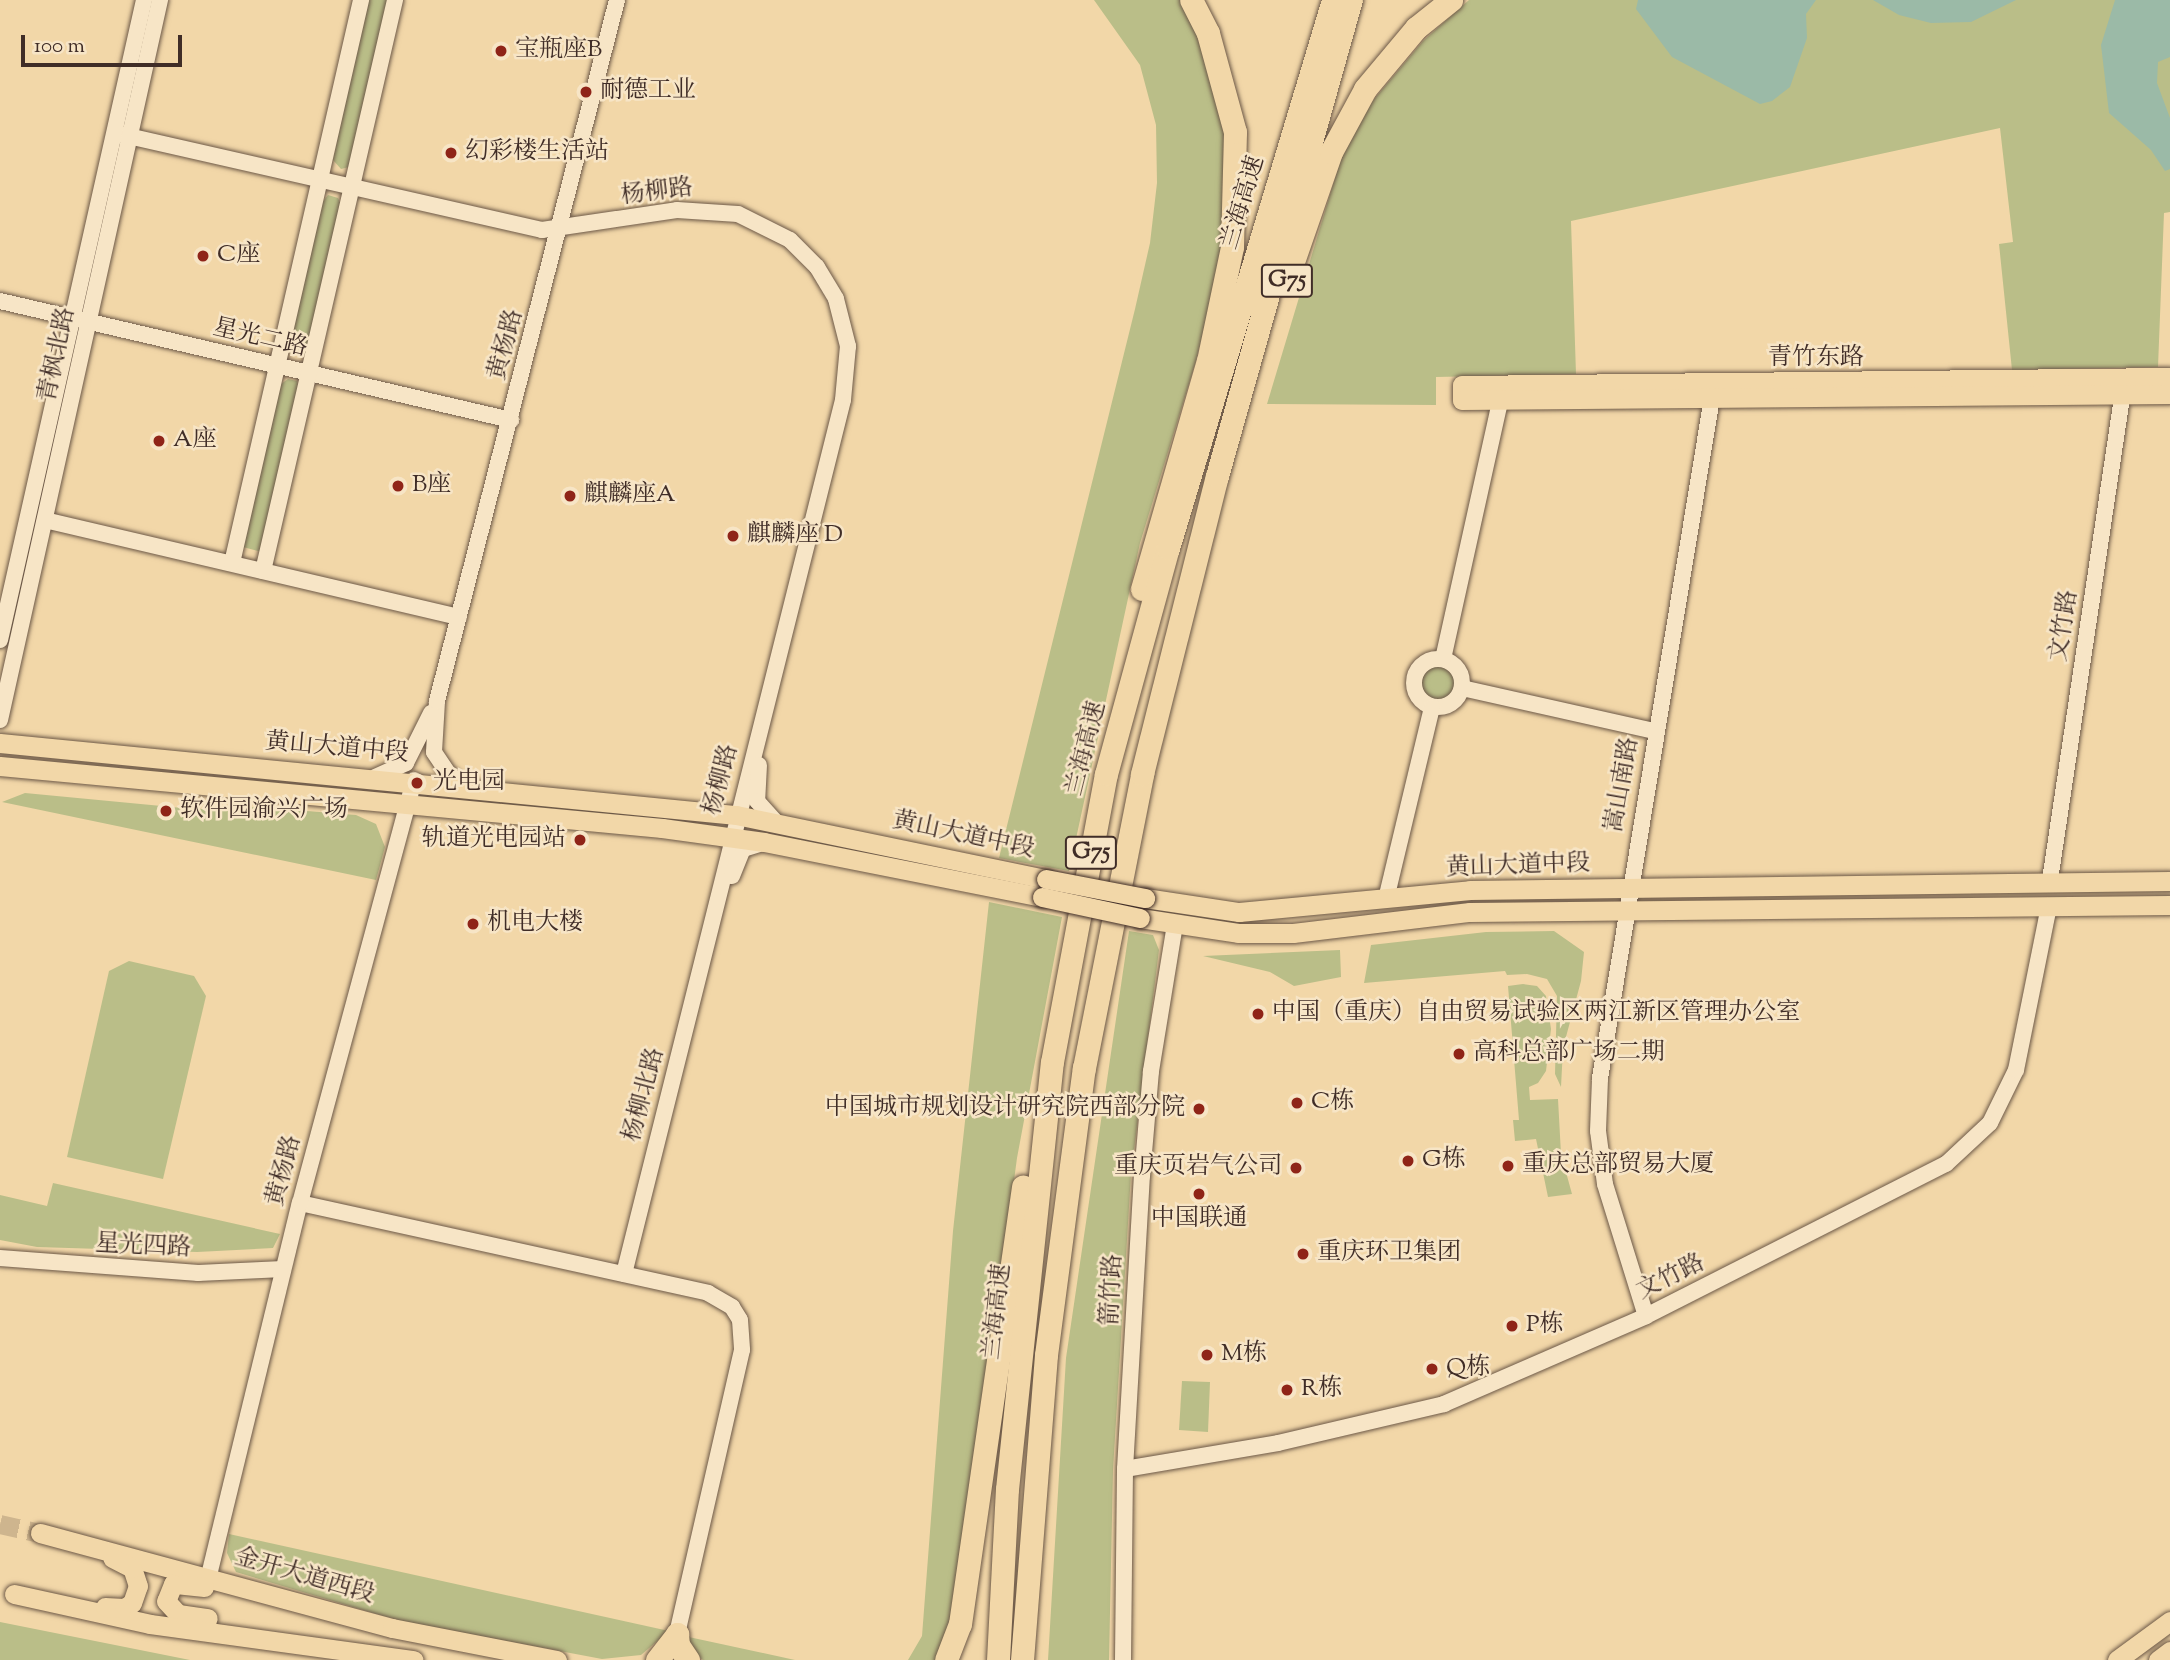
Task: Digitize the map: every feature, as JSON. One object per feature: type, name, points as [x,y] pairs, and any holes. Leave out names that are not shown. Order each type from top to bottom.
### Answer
[{"type":"highway","points":[[1106,774],[1152,545],[1208,361],[1232,247],[1235,132],[1208,33],[1191,0]]},
{"type":"highway","name":"兰海高速","points":[[998,1660],[1007,1489],[1052,1062],[1106,774],[1321,74],[1333,0]]},
{"type":"highway","points":[[1217,476],[1321,74],[1351,0]]},
{"type":"highway","name":"G75","points":[[1021,1660],[1033,1488],[1084,1068],[1142,774],[1217,476],[1331,152],[1365,89],[1416,28],[1451,0]]},
{"type":"highway","points":[[946,1660],[960,1624],[1027,1156],[1052,1062]]},
{"type":"highway","points":[[1033,1488],[1037,1660]]},
{"type":"highway","points":[[657,1660],[677,1633]]},
{"type":"highway","points":[[677,1633],[678,1646],[688,1660]]},
{"type":"main road","name":"青竹东路","points":[[1462,393],[2124,386],[2170,377]]},
{"type":"main road","name":"青竹东路","points":[[2124,386],[2170,394]]},
{"type":"main road","name":"黄山大道中段","points":[[0,743],[414,780],[736,815],[775,821],[1044,888],[1140,918],[1238,933],[1293,933],[1470,912],[2170,905]]},
{"type":"main road","name":"黄山大道中段","points":[[0,766],[730,837],[1044,888],[1145,898],[1239,912],[1470,890],[2050,880],[2170,881]]},
{"type":"main road","name":"金开大道西段","points":[[40,1532],[209,1575],[392,1628],[557,1660]]},
{"type":"main road","points":[[69,1606],[124,1608],[132,1603],[138,1586],[132,1568],[79,1543]]},
{"type":"main road","points":[[289,1641],[243,1623],[178,1614],[166,1601],[168,1591],[182,1582],[248,1599],[308,1604]]},
{"type":"main road","points":[[14,1594],[150,1624],[414,1660]]},
{"type":"main road","points":[[2117,1660],[2170,1621]]},
{"type":"main road","points":[[2158,1660],[2170,1651]]},
{"type":"street","name":"青枫北路","points":[[124,131],[144,0]]},
{"type":"street","name":"青枫北路","points":[[0,640],[4,599],[81,320],[124,131],[160,0]]},
{"type":"street","points":[[232,563],[360,0]]},
{"type":"street","points":[[264,571],[395,0]]},
{"type":"street","name":"黄杨路","points":[[437,701],[562,224],[617,0]]},
{"type":"street","points":[[562,224],[623,0]]},
{"type":"street","name":"杨柳路","points":[[124,131],[353,183],[529,228],[677,210],[738,214],[774,229],[804,253],[828,283],[842,315],[848,346],[847,383],[730,837],[711,927]]},
{"type":"street","name":"杨柳路","points":[[562,224],[677,203],[739,206],[796,234],[824,263],[844,296],[855,346],[854,384],[756,776],[757,801],[775,821]]},
{"type":"street","name":"星光二路","points":[[0,301],[510,420]]},
{"type":"street","name":"青枫北路","points":[[0,720],[45,520],[81,320]]},
{"type":"street","name":"文竹路","points":[[2050,880],[2124,386]]},
{"type":"street","name":"嵩山南路","points":[[1646,1316],[1605,1184],[1598,1131],[1600,1078],[1628,889],[1713,392]]},
{"type":"street","points":[[1443,659],[1502,393]]},
{"type":"street","points":[[45,520],[459,617]]},
{"type":"street","points":[[1443,659],[1456,667],[1462,688],[1448,706],[1432,707],[1418,698],[1415,674],[1426,662],[1443,659]]},
{"type":"street","points":[[1462,688],[1655,731]]},
{"type":"street","points":[[375,777],[406,763],[437,701]]},
{"type":"street","points":[[437,701],[434,752],[442,767],[465,786]]},
{"type":"street","points":[[1386,899],[1432,707]]},
{"type":"street","name":"黄杨路","points":[[209,1575],[300,1203],[414,780]]},
{"type":"street","points":[[711,927],[724,903],[738,854],[748,846],[764,842]]},
{"type":"street","name":"文竹路","points":[[1125,1469],[1278,1443],[1444,1404],[1646,1316],[1946,1164],[1970,1145],[2003,1102],[2016,1070],[2049,906]]},
{"type":"street","name":"箭竹路","points":[[1122,1660],[1125,1469],[1151,1071],[1175,925]]},
{"type":"street","name":"杨柳北路","points":[[624,1274],[711,927]]},
{"type":"street","points":[[300,1203],[624,1274],[721,1298],[732,1307],[743,1334],[677,1633]]},
{"type":"street","name":"星光四路","points":[[0,1258],[198,1273],[283,1269]]},
{"type":"green space","points":[[367,0],[388,0],[349,167],[341,169],[333,160]]},
{"type":"green space","points":[[1094,0],[1183,0],[1205,42],[1226,135],[1224,247],[1196,361],[1140,543],[1069,871],[999,858],[1135,309],[1150,243],[1157,183],[1156,125],[1140,65]]},
{"type":"green space","points":[[1469,0],[2170,0],[2170,212],[2164,213],[2158,367],[2012,370],[1999,244],[2013,242],[2000,128],[1571,221],[1576,374],[1436,377],[1436,405],[1267,404],[1341,158],[1360,116],[1423,41]]},
{"type":"green space","points":[[328,195],[338,198],[342,207],[308,352],[301,357],[288,348],[321,204]]},
{"type":"green space","points":[[288,379],[297,381],[300,390],[262,552],[243,547],[281,384]]},
{"type":"green space","points":[[1438,666],[1450,671],[1455,683],[1450,695],[1438,700],[1426,695],[1421,683],[1426,671]]},
{"type":"green space","points":[[25,793],[193,809],[258,807],[356,815],[376,824],[385,847],[376,880],[2,802]]},
{"type":"green space","points":[[989,902],[1062,917],[1017,1158],[955,1622],[940,1660],[908,1660],[922,1636],[953,1231]]},
{"type":"green space","points":[[1129,931],[1153,935],[1159,950],[1131,1174],[1113,1470],[1109,1660],[1048,1660],[1066,1358]]},
{"type":"green space","points":[[1554,931],[1584,952],[1581,981],[1563,1048],[1561,1087],[1555,1074],[1557,996],[1547,979],[1527,974],[1507,975],[1505,971],[1364,983],[1371,945],[1486,932]]},
{"type":"green space","points":[[1340,950],[1341,977],[1294,986],[1270,972],[1203,956]]},
{"type":"green space","points":[[129,961],[194,976],[206,996],[163,1179],[67,1157],[109,971]]},
{"type":"green space","points":[[1508,986],[1537,986],[1546,996],[1551,1029],[1546,1071],[1538,1083],[1529,1087],[1530,1100],[1558,1099],[1561,1154],[1572,1194],[1548,1197],[1536,1139],[1515,1141],[1513,1120],[1519,1120]]},
{"type":"green space","points":[[53,1183],[280,1234],[273,1248],[197,1252],[37,1247],[0,1240],[0,1195],[47,1206]]},
{"type":"green space","points":[[1182,1381],[1210,1382],[1208,1432],[1179,1430]]},
{"type":"green space","points":[[229,1534],[669,1631],[641,1655],[602,1659],[400,1621],[236,1572],[227,1553]]},
{"type":"green space","points":[[0,1622],[190,1660],[0,1660]]},
{"type":"green space","points":[[684,1636],[795,1660],[703,1660],[693,1653]]},
{"type":"shaded area","points":[[1638,0],[1816,0],[1806,14],[1807,38],[1790,87],[1772,101],[1760,104],[1672,57],[1636,9]]},
{"type":"shaded area","points":[[1873,0],[2016,0],[1971,22],[1931,23],[1899,15]]},
{"type":"shaded area","points":[[2115,0],[2170,0],[2170,57],[2158,62],[2157,83],[2170,118],[2170,169],[2165,171],[2151,150],[2109,113],[2101,45]]},
{"type":"tunnel","points":[[0,1524],[40,1533]]},
{"type":"place","name":"宝瓶座B","points":[[501,51]]},
{"type":"place","name":"耐德工业","points":[[586,92]]},
{"type":"place","name":"幻彩楼生活站","points":[[451,153]]},
{"type":"place","name":"C座","points":[[203,256]]},
{"type":"place","name":"A座","points":[[159,441]]},
{"type":"place","name":"B座","points":[[398,486]]},
{"type":"place","name":"麒麟座A","points":[[570,496]]},
{"type":"place","name":"麒麟座 D","points":[[733,536]]},
{"type":"place","name":"光电园","points":[[417,783]]},
{"type":"place","name":"软件园渝兴广场","points":[[166,811]]},
{"type":"place","name":"轨道光电园站","points":[[580,840]]},
{"type":"place","name":"机电大楼","points":[[473,924]]},
{"type":"place","name":"中国（重庆）自由贸易试验区两江新区管理办公室","points":[[1258,1014]]},
{"type":"place","name":"高科总部广场二期","points":[[1459,1054]]},
{"type":"place","name":"C栋","points":[[1297,1103]]},
{"type":"place","name":"中国城市规划设计研究院西部分院","points":[[1199,1109]]},
{"type":"place","name":"G栋","points":[[1408,1161]]},
{"type":"place","name":"重庆总部贸易大厦","points":[[1508,1166]]},
{"type":"place","name":"重庆页岩气公司","points":[[1296,1168]]},
{"type":"place","name":"中国联通","points":[[1199,1194]]},
{"type":"place","name":"重庆环卫集团","points":[[1303,1254]]},
{"type":"place","name":"P栋","points":[[1512,1326]]},
{"type":"place","name":"M栋","points":[[1207,1355]]},
{"type":"place","name":"Q栋","points":[[1432,1369]]},
{"type":"place","name":"R栋","points":[[1287,1390]]}]
